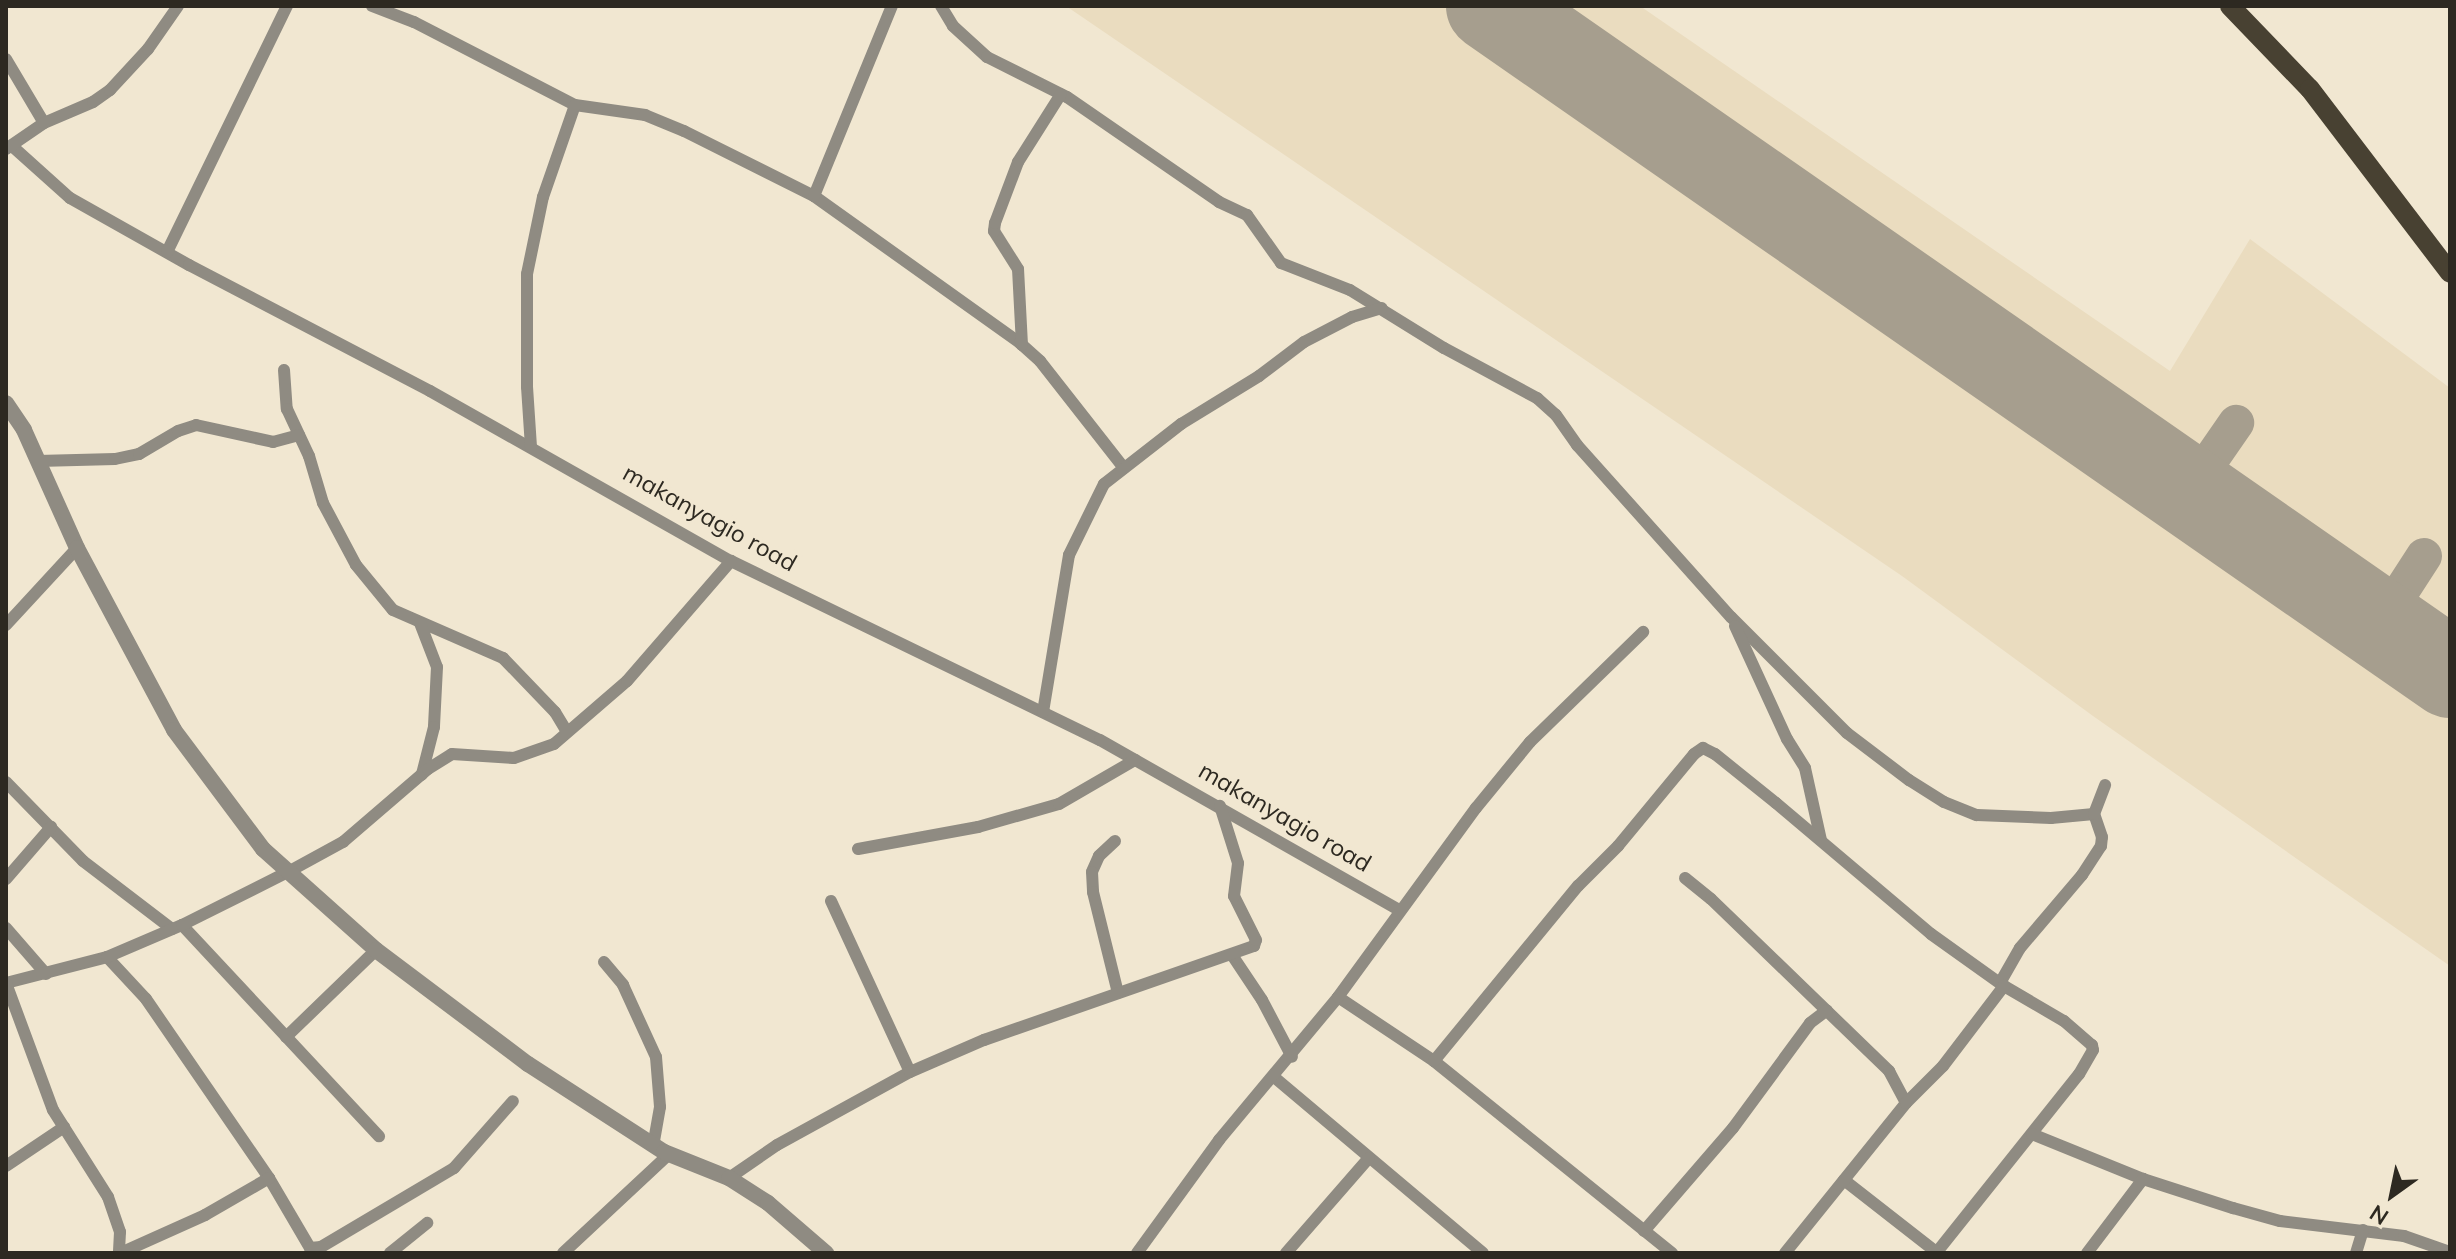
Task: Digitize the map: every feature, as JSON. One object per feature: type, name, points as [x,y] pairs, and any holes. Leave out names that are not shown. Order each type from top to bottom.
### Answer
[{"type":"main road","points":[[2230,6],[2310,89],[2450,273]]},
{"type":"street","name":"makanyagio road","points":[[178,6],[148,49],[110,90],[93,102],[44,123],[9,148],[70,198],[167,252],[531,447],[731,561],[1043,712],[1135,760],[1399,910]]},
{"type":"street","points":[[167,252],[287,6]]},
{"type":"street","points":[[372,6],[414,22],[575,105],[645,115],[684,131],[814,196],[1022,345],[1040,361],[1124,468]]},
{"type":"street","points":[[814,196],[892,6]]},
{"type":"street","points":[[941,6],[953,26],[987,57],[1061,94],[1219,202],[1254,221],[1270,251],[1281,263],[1350,290],[1444,348],[1537,398],[1556,415],[1577,445],[1731,617],[1847,733],[1944,802],[1977,815],[2009,819],[2094,814]]},
{"type":"street","points":[[6,59],[44,123]]},
{"type":"street","points":[[1022,345],[1018,269],[994,231],[995,223],[1018,162],[1061,94]]},
{"type":"street","points":[[531,447],[527,387],[527,274],[543,197],[575,105]]},
{"type":"street","points":[[1043,712],[1069,555],[1104,484],[1181,424],[1246,385],[1304,342],[1352,317],[1382,308]]},
{"type":"street","points":[[284,370],[287,409],[323,503],[356,565],[393,610],[503,658],[555,712],[567,732]]},
{"type":"street","points":[[6,403],[38,461],[77,548],[174,730],[263,849],[376,950],[528,1064],[653,1145],[729,1178],[768,1203],[826,1253]]},
{"type":"street","points":[[38,461],[115,459],[139,454],[178,431],[196,425],[262,441],[282,441],[299,435]]},
{"type":"street","points":[[6,625],[77,548]]},
{"type":"street","points":[[269,1178],[205,1215],[123,1251],[108,1197],[44,1089],[6,983],[107,957],[177,927],[288,872],[355,833],[422,774],[452,754],[514,758],[554,744],[627,681],[731,561]]},
{"type":"street","points":[[1731,617],[1754,671],[1805,768],[1821,840]]},
{"type":"street","points":[[420,623],[437,667],[434,727],[422,774]]},
{"type":"street","points":[[1137,1253],[1219,1140],[1292,1057],[1399,910],[1530,742],[1643,632]]},
{"type":"street","points":[[1434,1061],[1578,886],[1618,846],[1694,754],[1703,748],[1715,754],[1821,840],[1931,934],[2002,985],[2064,1021],[2087,1039],[2093,1050],[2032,1134],[1936,1253],[1844,1180]]},
{"type":"street","points":[[858,849],[978,827],[1059,804],[1135,760]]},
{"type":"street","points":[[6,782],[108,883],[177,927],[379,1136]]},
{"type":"street","points":[[1785,1253],[1906,1103],[1943,1066],[2002,985],[2020,948],[2082,875],[2101,846],[2102,837],[2094,814],[2105,785]]},
{"type":"street","points":[[729,1178],[777,1145],[910,1072],[984,1040],[1254,946],[1256,940],[1234,896],[1238,863],[1220,806]]},
{"type":"street","points":[[6,879],[51,827]]},
{"type":"street","points":[[1115,841],[1099,856],[1092,872],[1093,892],[1118,993]]},
{"type":"street","points":[[1685,878],[1893,1075],[1906,1103]]},
{"type":"street","points":[[831,901],[910,1072]]},
{"type":"street","points":[[6,928],[46,974]]},
{"type":"street","points":[[286,1037],[376,950]]},
{"type":"street","points":[[1232,955],[1262,1000],[1292,1057]]},
{"type":"street","points":[[107,957],[146,999],[269,1178],[306,1244],[313,1249],[454,1168],[513,1101]]},
{"type":"street","points":[[604,962],[623,985],[656,1057],[660,1107],[653,1145]]},
{"type":"street","points":[[1338,997],[1434,1061],[1672,1253]]},
{"type":"street","points":[[1644,1231],[1733,1128],[1810,1023],[1827,1010]]},
{"type":"street","points":[[1274,1077],[1483,1253]]},
{"type":"street","points":[[6,1166],[64,1127]]},
{"type":"street","points":[[2032,1134],[2143,1179],[2280,1221],[2404,1236],[2444,1251]]},
{"type":"street","points":[[563,1253],[669,1154]]},
{"type":"street","points":[[1290,1251],[1369,1158]]},
{"type":"street","points":[[2087,1253],[2143,1179]]},
{"type":"street","points":[[390,1253],[427,1223]]},
{"type":"street","points":[[2356,1253],[2363,1230]]},
{"type":"shaded area","points":[[1066,6],[1640,6],[2170,371],[2250,239],[2450,388],[2450,966],[2093,716],[1902,576]]},
{"type":"taxiway","points":[[2189,491],[2236,423]]},
{"type":"taxiway","points":[[2380,624],[2424,556]]},
{"type":"runway","points":[[1491,6],[2450,673]]}]
